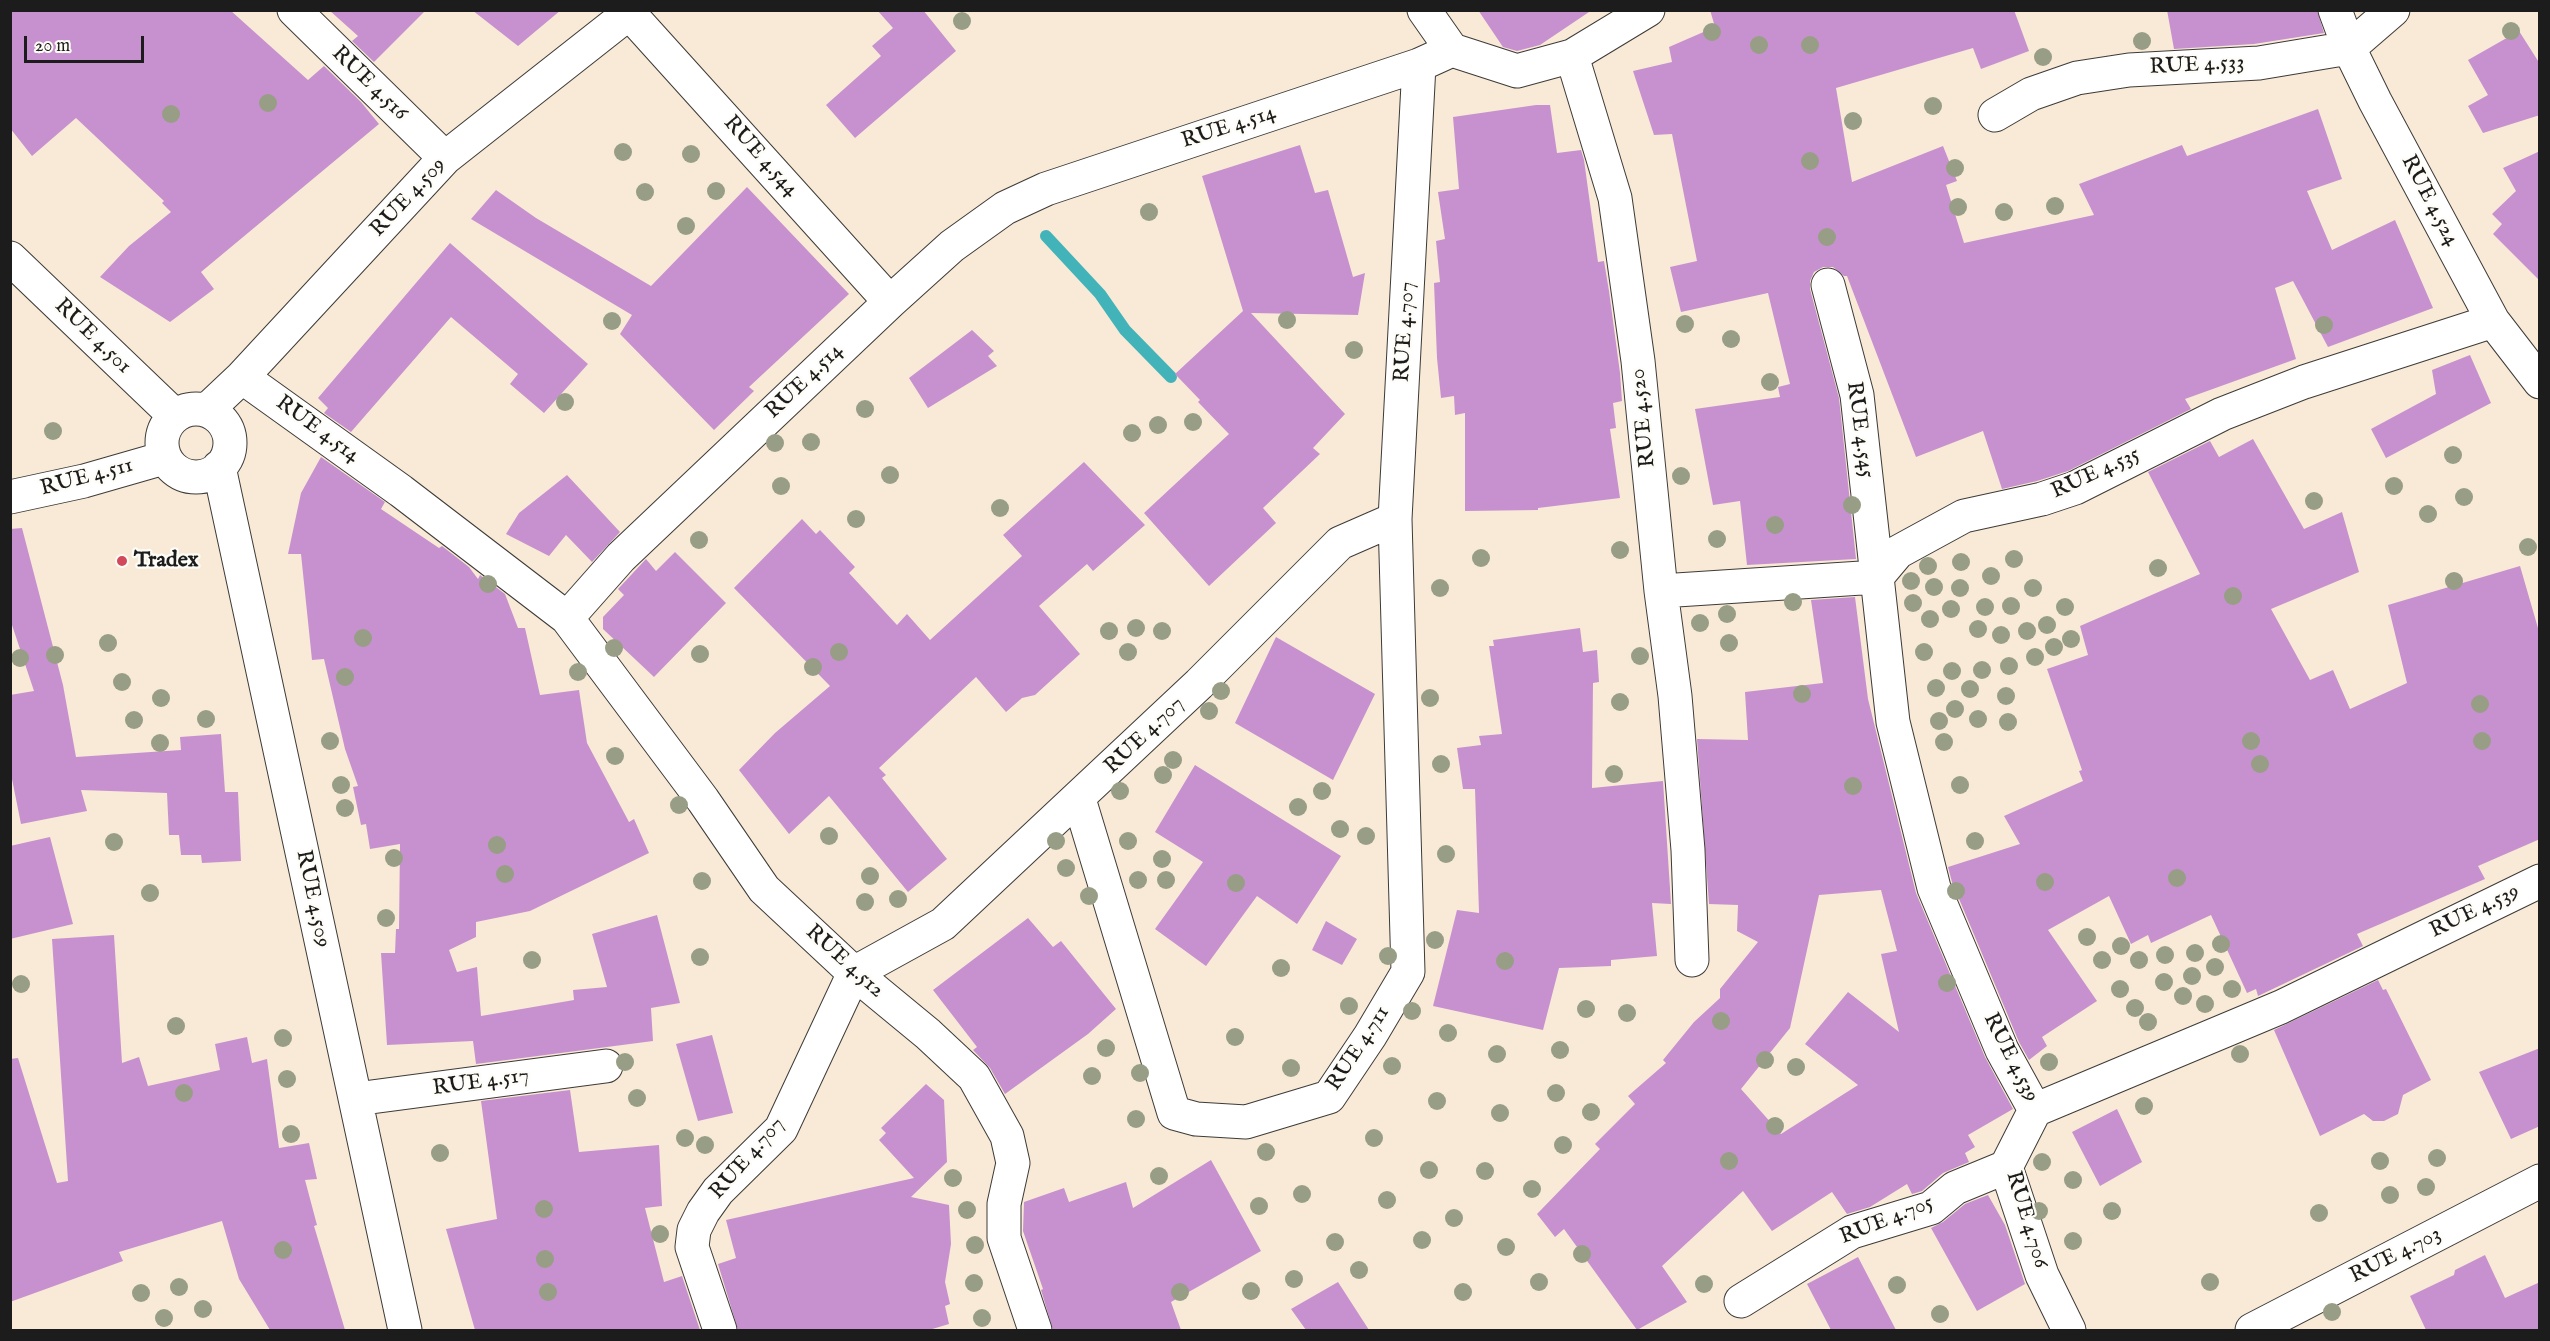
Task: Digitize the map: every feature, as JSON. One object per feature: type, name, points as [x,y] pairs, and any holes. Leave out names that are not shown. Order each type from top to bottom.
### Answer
[{"type":"street","name":"RUE 4.516","points":[[294,10],[445,158]]},
{"type":"street","points":[[1424,10],[1452,50],[1517,71],[1572,57],[1648,10]]},
{"type":"street","name":"RUE 4.524","points":[[2335,10],[2349,48],[2493,321],[2540,382]]},
{"type":"street","points":[[2349,48],[2393,10]]},
{"type":"street","name":"RUE 4.509","points":[[207,410],[242,377],[445,158],[631,12]]},
{"type":"street","name":"RUE 4.544","points":[[631,12],[890,302]]},
{"type":"street","name":"RUE 4.533","points":[[1995,115],[2031,94],[2077,78],[2129,70],[2259,63],[2349,48]]},
{"type":"street","name":"RUE 4.514","points":[[242,377],[401,491],[567,618],[621,557],[890,302],[961,240],[1005,208],[1046,189],[1419,65],[1452,50]]},
{"type":"street","name":"RUE 4.520","points":[[1572,57],[1615,198],[1638,362],[1661,591],[1675,696],[1688,850],[1692,960]]},
{"type":"street","name":"RUE 4.707","points":[[720,1330],[692,1247],[694,1230],[718,1191],[781,1129],[854,973],[943,924],[1079,799],[1199,684],[1340,543],[1395,519],[1419,65]]},
{"type":"street","name":"RUE 4.501","points":[[10,258],[174,415]]},
{"type":"street","name":"RUE 4.545","points":[[1828,285],[1857,394],[1877,577]]},
{"type":"street","name":"RUE 4.535","points":[[1877,577],[1898,552],[1964,516],[2042,499],[2075,488],[2222,414],[2304,382],[2493,321]]},
{"type":"street","points":[[190,408],[207,410],[220,418],[228,430],[231,445],[227,459],[219,467],[204,477],[188,477],[174,470],[164,458],[160,442],[164,427],[174,415],[190,408]]},
{"type":"street","name":"RUE 4.511","points":[[10,497],[84,481],[164,458]]},
{"type":"street","name":"RUE 4.509","points":[[219,467],[405,1330]]},
{"type":"street","name":"RUE 4.711","points":[[1079,799],[1174,1113],[1196,1119],[1246,1122],[1329,1097],[1370,1036],[1408,972],[1395,519]]},
{"type":"street","points":[[1661,591],[1877,577]]},
{"type":"street","name":"RUE 4.539","points":[[1877,577],[1893,722],[1934,888],[2002,1050],[2035,1110],[2281,1006],[2540,881]]},
{"type":"street","name":"RUE 4.512","points":[[567,618],[703,800],[764,889],[854,973],[928,1034],[974,1077],[1007,1136],[1013,1163],[1004,1204],[1004,1238],[1035,1330]]},
{"type":"street","name":"RUE 4.517","points":[[356,1099],[606,1066]]},
{"type":"street","name":"RUE 4.706","points":[[2035,1110],[2006,1167],[2042,1275],[2069,1330]]},
{"type":"street","name":"RUE 4.705","points":[[1741,1301],[1852,1232],[1931,1208],[1955,1188],[2006,1167]]},
{"type":"street","name":"RUE 4.703","points":[[2252,1330],[2537,1187]]},
{"type":"building","points":[[10,10],[230,10],[308,80],[324,66],[361,102],[379,124],[201,272],[214,289],[170,322],[100,277],[129,246],[171,212],[162,203],[164,201],[76,118],[32,156],[10,128]]},
{"type":"building","points":[[329,10],[426,10],[374,62],[352,41],[358,36]]},
{"type":"building","points":[[472,10],[561,10],[518,46]]},
{"type":"building","points":[[877,10],[923,10],[956,51],[855,138],[826,105],[881,56],[872,46],[893,28]]},
{"type":"building","points":[[1478,10],[1592,10],[1540,45],[1517,51],[1503,47]]},
{"type":"building","points":[[1710,10],[2014,10],[2029,51],[1981,69],[1973,48],[1836,88],[1852,182],[1943,146],[1957,181],[1946,185],[1964,243],[2094,215],[2079,184],[2182,145],[2187,156],[2318,109],[2342,179],[2307,191],[2332,250],[2395,220],[2433,308],[2328,347],[2293,281],[2275,288],[2296,359],[2185,399],[2191,409],[2068,471],[2002,489],[1983,431],[1916,457],[1847,276],[1833,267],[1823,267],[1814,272],[1810,281],[1810,289],[1839,398],[1856,559],[1747,565],[1740,501],[1713,505],[1695,409],[1780,397],[1778,387],[1790,384],[1768,293],[1681,312],[1670,267],[1697,261],[1672,134],[1654,135],[1633,71],[1672,62],[1669,47],[1715,27]]},
{"type":"building","points":[[2167,10],[2317,10],[2324,33],[2254,44],[2174,49]]},
{"type":"building","points":[[2519,31],[2540,64],[2540,115],[2483,133],[2468,106],[2488,95],[2468,60]]},
{"type":"building","points":[[1550,105],[1557,153],[1581,150],[1584,160],[1598,262],[1604,261],[1620,373],[1622,401],[1613,403],[1616,428],[1610,429],[1620,498],[1538,508],[1538,510],[1465,511],[1465,413],[1455,415],[1454,396],[1441,398],[1437,358],[1434,283],[1440,282],[1436,241],[1445,239],[1438,192],[1459,189],[1453,117]]},
{"type":"building","points":[[1300,145],[1315,193],[1328,190],[1353,277],[1365,273],[1358,315],[1251,313],[1345,414],[1313,448],[1320,454],[1263,508],[1276,523],[1209,586],[1144,513],[1229,434],[1175,374],[1243,311],[1202,176]]},
{"type":"building","points":[[2540,151],[2540,281],[2493,234],[2502,224],[2492,214],[2516,191],[2503,168]]},
{"type":"building","points":[[747,187],[849,294],[749,387],[754,391],[714,430],[620,334],[632,315],[471,219],[496,190],[536,218],[651,286]]},
{"type":"building","points":[[450,243],[588,364],[544,413],[510,384],[518,374],[451,317],[351,432],[324,413],[328,408],[318,398]]},
{"type":"building","points":[[972,330],[994,351],[988,356],[997,366],[928,408],[909,378]]},
{"type":"building","points":[[2470,355],[2491,403],[2386,458],[2371,429],[2436,394],[2432,370]]},
{"type":"building","points":[[2253,439],[2304,529],[2342,512],[2359,572],[2271,609],[2310,680],[2333,670],[2350,709],[2407,683],[2388,605],[2520,566],[2540,635],[2540,839],[2478,866],[2485,879],[2357,934],[2363,946],[2258,996],[2256,989],[2247,993],[2211,915],[2151,943],[2148,935],[2131,944],[2109,896],[2048,930],[2097,1001],[2042,1037],[2047,1046],[2029,1060],[2019,1042],[1952,882],[1948,867],[2020,844],[2004,816],[2083,781],[2079,771],[2082,770],[2047,669],[2088,655],[2080,626],[2200,574],[2148,472],[2210,441],[2219,457]]},
{"type":"building","points":[[321,457],[385,502],[381,509],[439,548],[442,546],[469,567],[478,579],[480,575],[505,594],[518,628],[525,628],[540,695],[579,690],[587,743],[629,822],[634,819],[649,853],[530,911],[476,922],[476,937],[449,950],[457,972],[477,967],[481,1016],[574,1000],[573,990],[607,987],[592,934],[657,915],[680,1003],[651,1008],[653,1041],[476,1064],[473,1041],[387,1045],[381,953],[395,953],[396,929],[399,929],[400,844],[370,849],[366,824],[361,825],[353,787],[358,786],[345,749],[324,659],[312,660],[301,554],[288,554],[301,493]]},
{"type":"building","points":[[1084,462],[1145,525],[1093,571],[1087,564],[1039,606],[1080,654],[1035,695],[1022,698],[1006,712],[976,677],[879,768],[886,775],[882,778],[947,859],[908,892],[829,796],[789,834],[739,770],[775,733],[830,686],[734,588],[802,519],[816,534],[820,530],[855,567],[849,573],[897,625],[907,614],[930,640],[1022,556],[1003,535]]},
{"type":"building","points":[[567,475],[620,532],[592,562],[566,535],[549,556],[506,534],[519,513]]},
{"type":"building","points":[[22,528],[63,685],[76,757],[181,750],[180,737],[221,734],[225,792],[238,792],[241,861],[202,863],[201,855],[181,855],[179,835],[169,835],[167,793],[81,790],[87,811],[21,824],[10,769],[10,695],[34,691],[10,619],[10,529]]},
{"type":"building","points":[[675,552],[726,603],[654,677],[603,629],[603,617],[624,595],[618,589],[646,559],[656,571]]},
{"type":"building","points":[[1855,597],[1868,699],[1916,893],[1985,1057],[2013,1109],[1968,1135],[1975,1147],[1965,1153],[1969,1162],[1943,1173],[1922,1191],[1912,1194],[1907,1184],[1870,1207],[1847,1214],[1832,1192],[1772,1231],[1743,1191],[1662,1266],[1687,1302],[1637,1330],[1564,1229],[1555,1237],[1537,1214],[1600,1149],[1595,1144],[1635,1104],[1628,1096],[1666,1063],[1663,1060],[1694,1022],[1720,998],[1720,989],[1758,942],[1737,931],[1738,905],[1709,904],[1697,739],[1748,740],[1745,692],[1823,683],[1811,600]],"holes":[[[1881,890],[1897,951],[1881,954],[1899,1032],[1848,992],[1805,1044],[1858,1085],[1781,1134],[1741,1089],[1790,1028],[1819,895]]]},
{"type":"building","points":[[1580,628],[1583,652],[1597,650],[1599,682],[1593,683],[1592,788],[1663,781],[1671,904],[1652,903],[1657,956],[1611,960],[1611,966],[1559,968],[1543,1030],[1433,1006],[1457,910],[1479,913],[1475,789],[1463,789],[1457,748],[1481,745],[1479,736],[1502,734],[1489,646],[1494,646],[1493,640]]},
{"type":"building","points":[[1276,637],[1375,694],[1333,780],[1235,723]]},
{"type":"building","points":[[1195,765],[1341,856],[1297,924],[1257,896],[1206,966],[1155,929],[1203,862],[1155,832]]},
{"type":"building","points":[[50,837],[73,924],[10,939],[10,846]]},
{"type":"building","points":[[1028,918],[1053,947],[1061,941],[1116,1009],[1088,1034],[1005,1094],[990,1068],[973,1050],[977,1047],[933,990]]},
{"type":"building","points":[[1326,921],[1357,939],[1342,965],[1312,950]]},
{"type":"building","points":[[114,935],[122,1063],[139,1057],[148,1086],[220,1070],[215,1044],[247,1037],[252,1063],[267,1059],[279,1148],[309,1143],[317,1179],[305,1180],[317,1225],[314,1226],[345,1330],[270,1330],[239,1279],[222,1221],[119,1252],[123,1261],[10,1302],[10,1059],[18,1058],[57,1183],[68,1181],[52,939]]},
{"type":"building","points":[[2378,980],[2383,990],[2386,989],[2431,1080],[2403,1095],[2398,1114],[2384,1121],[2373,1121],[2364,1114],[2320,1136],[2274,1030]]},
{"type":"building","points":[[712,1035],[733,1113],[698,1121],[676,1044]]},
{"type":"building","points":[[2540,1048],[2540,1126],[2511,1139],[2479,1072]]},
{"type":"building","points":[[926,1084],[944,1100],[947,1162],[911,1197],[949,1205],[951,1244],[945,1282],[950,1304],[945,1306],[949,1324],[929,1330],[738,1330],[718,1264],[736,1258],[726,1220],[914,1178],[879,1140],[886,1133],[881,1128]]},
{"type":"building","points":[[570,1090],[579,1152],[659,1145],[662,1206],[645,1208],[664,1282],[682,1276],[700,1330],[475,1330],[446,1229],[497,1219],[481,1101]]},
{"type":"building","points":[[2117,1109],[2142,1162],[2100,1186],[2072,1132]]},
{"type":"building","points":[[1211,1160],[1261,1251],[1171,1302],[1181,1330],[1053,1330],[1041,1290],[1043,1289],[1023,1231],[1024,1202],[1064,1188],[1069,1202],[1126,1182],[1133,1208]]},
{"type":"building","points":[[1988,1195],[2005,1225],[2025,1284],[1977,1311],[1931,1228],[1943,1222],[1965,1204]]},
{"type":"building","points":[[2485,1255],[2505,1298],[2540,1282],[2540,1330],[2426,1330],[2410,1296],[2454,1275],[2455,1270]]},
{"type":"building","points":[[1858,1257],[1896,1330],[1831,1330],[1807,1284]]},
{"type":"building","points":[[1338,1282],[1369,1330],[1306,1330],[1291,1309]]},
{"type":"waterway","points":[[1046,236],[1100,294],[1125,330],[1171,377]]},
{"type":"place","name":"Tradex","points":[[122,561]]}]
